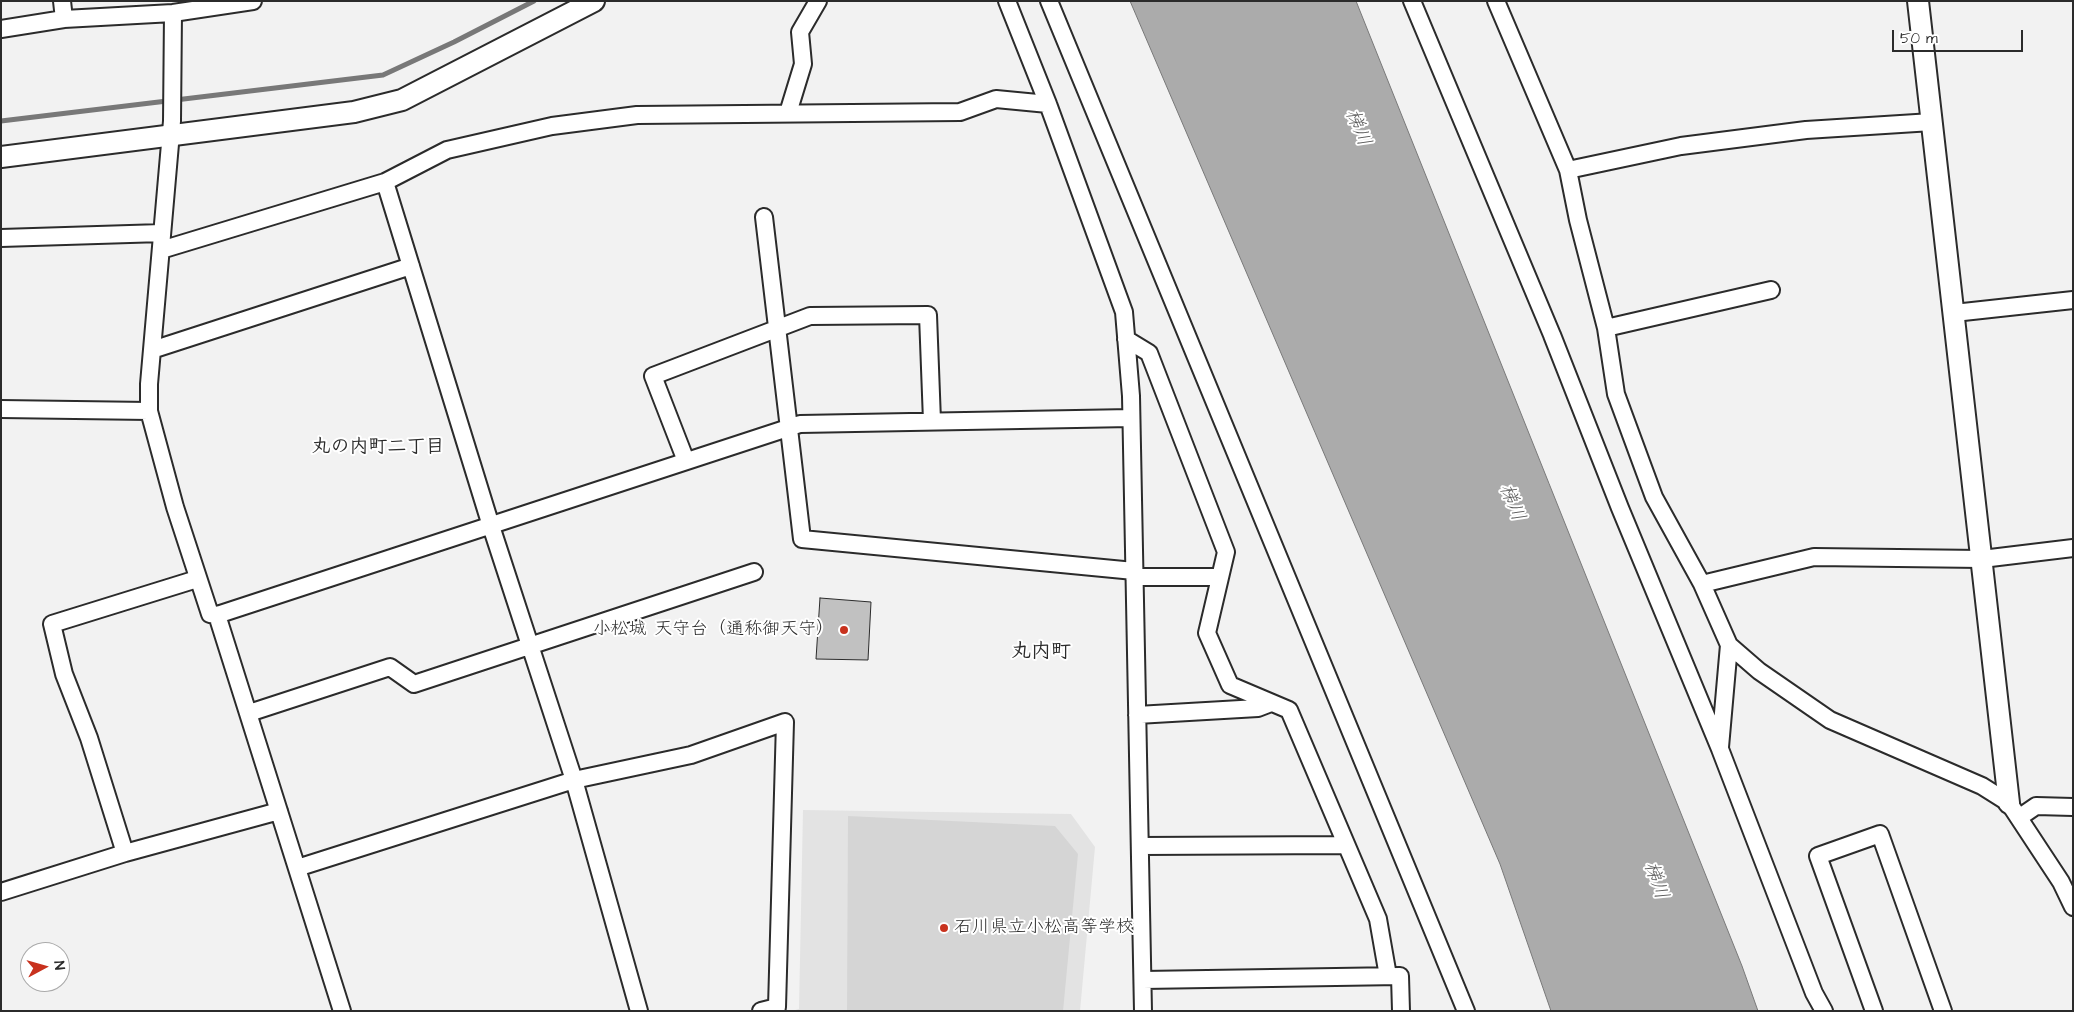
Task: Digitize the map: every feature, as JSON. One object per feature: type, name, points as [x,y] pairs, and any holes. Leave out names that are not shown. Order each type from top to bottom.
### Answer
[{"type":"street","points":[[62,1],[64,19]]},
{"type":"street","points":[[1,29],[64,19],[173,12],[253,1]]},
{"type":"street","points":[[1,157],[171,129],[354,112],[402,100],[594,1]]},
{"type":"street","points":[[788,113],[803,64],[800,32],[818,1]]},
{"type":"street","points":[[1006,1],[1048,104],[1124,312],[1131,418],[1143,1011]]},
{"type":"street","points":[[1049,1],[1466,1011]]},
{"type":"street","points":[[1412,1],[1492,188],[1620,508],[1720,749],[1814,993],[1824,1011]]},
{"type":"street","points":[[1496,1],[1568,170],[1606,328],[1616,394],[1654,497],[1702,584],[1729,645],[1759,671],[1830,720],[1982,786],[2014,810],[2061,882],[2073,907]]},
{"type":"street","points":[[1918,1],[1982,559],[2014,810]]},
{"type":"street","points":[[173,12],[171,129],[152,350],[149,411],[197,579],[210,614],[218,614],[800,424],[1131,418]]},
{"type":"street","points":[[161,250],[385,182],[447,150],[552,126],[637,115],[960,112],[996,99],[1048,104]]},
{"type":"street","points":[[1568,170],[1681,146],[1806,130],[1932,122]]},
{"type":"street","points":[[385,182],[491,526],[574,780],[639,1011]]},
{"type":"street","points":[[764,217],[802,539],[1134,574],[1220,577]]},
{"type":"street","points":[[1,238],[162,233]]},
{"type":"street","points":[[152,350],[410,266]]},
{"type":"street","points":[[1606,328],[1771,290]]},
{"type":"street","points":[[1954,313],[2073,300]]},
{"type":"street","points":[[686,461],[653,376],[810,316],[928,315],[932,421]]},
{"type":"street","points":[[1126,339],[1148,353],[1226,552],[1207,633],[1230,685],[1288,710],[1378,919],[1388,976]]},
{"type":"street","points":[[1,409],[149,411]]},
{"type":"street","points":[[1702,584],[1814,557],[1982,559],[2073,548]]},
{"type":"street","points":[[249,713],[390,667],[414,684],[754,572]]},
{"type":"street","points":[[125,852],[89,738],[64,674],[52,624],[197,579]]},
{"type":"street","points":[[218,614],[342,1011]]},
{"type":"street","points":[[1720,749],[1729,645]]},
{"type":"street","points":[[1137,715],[1258,708],[1271,703]]},
{"type":"street","points":[[297,868],[574,780],[691,755],[784,722],[777,1007],[761,1011]]},
{"type":"street","points":[[2014,810],[2036,806],[2073,807]]},
{"type":"street","points":[[1,892],[125,852],[279,811]]},
{"type":"street","points":[[1874,1011],[1818,856],[1880,834],[1943,1011]]},
{"type":"street","points":[[1140,846],[1346,845]]},
{"type":"street","points":[[1143,980],[1400,976],[1401,1011]]},
{"type":"shaded area","name":"石川県立小松高等学校","points":[[803,810],[1071,814],[1095,847],[1080,1011],[792,1011],[799,1009]]},
{"type":"shaded area","name":"石川県立小松高等学校","points":[[848,816],[1055,826],[1078,854],[1063,1011],[847,1011]]},
{"type":"water","name":"梯川","points":[[1130,1],[1356,1],[1742,966],[1758,1011],[1551,1011],[1500,864]]},
{"type":"building","name":"小松城 天守台（通称御天守）","points":[[820,598],[871,602],[868,660],[816,659]]},
{"type":"waterway","points":[[1,121],[383,75],[454,42],[534,1]]},
{"type":"place","name":"小松城 天守台（通称御天守）","points":[[844,630]]},
{"type":"place","name":"石川県立小松高等学校","points":[[944,928]]},
{"type":"district","name":"丸の内町二丁目","points":[[378,448]]},
{"type":"district","name":"丸内町","points":[[1041,653]]}]
